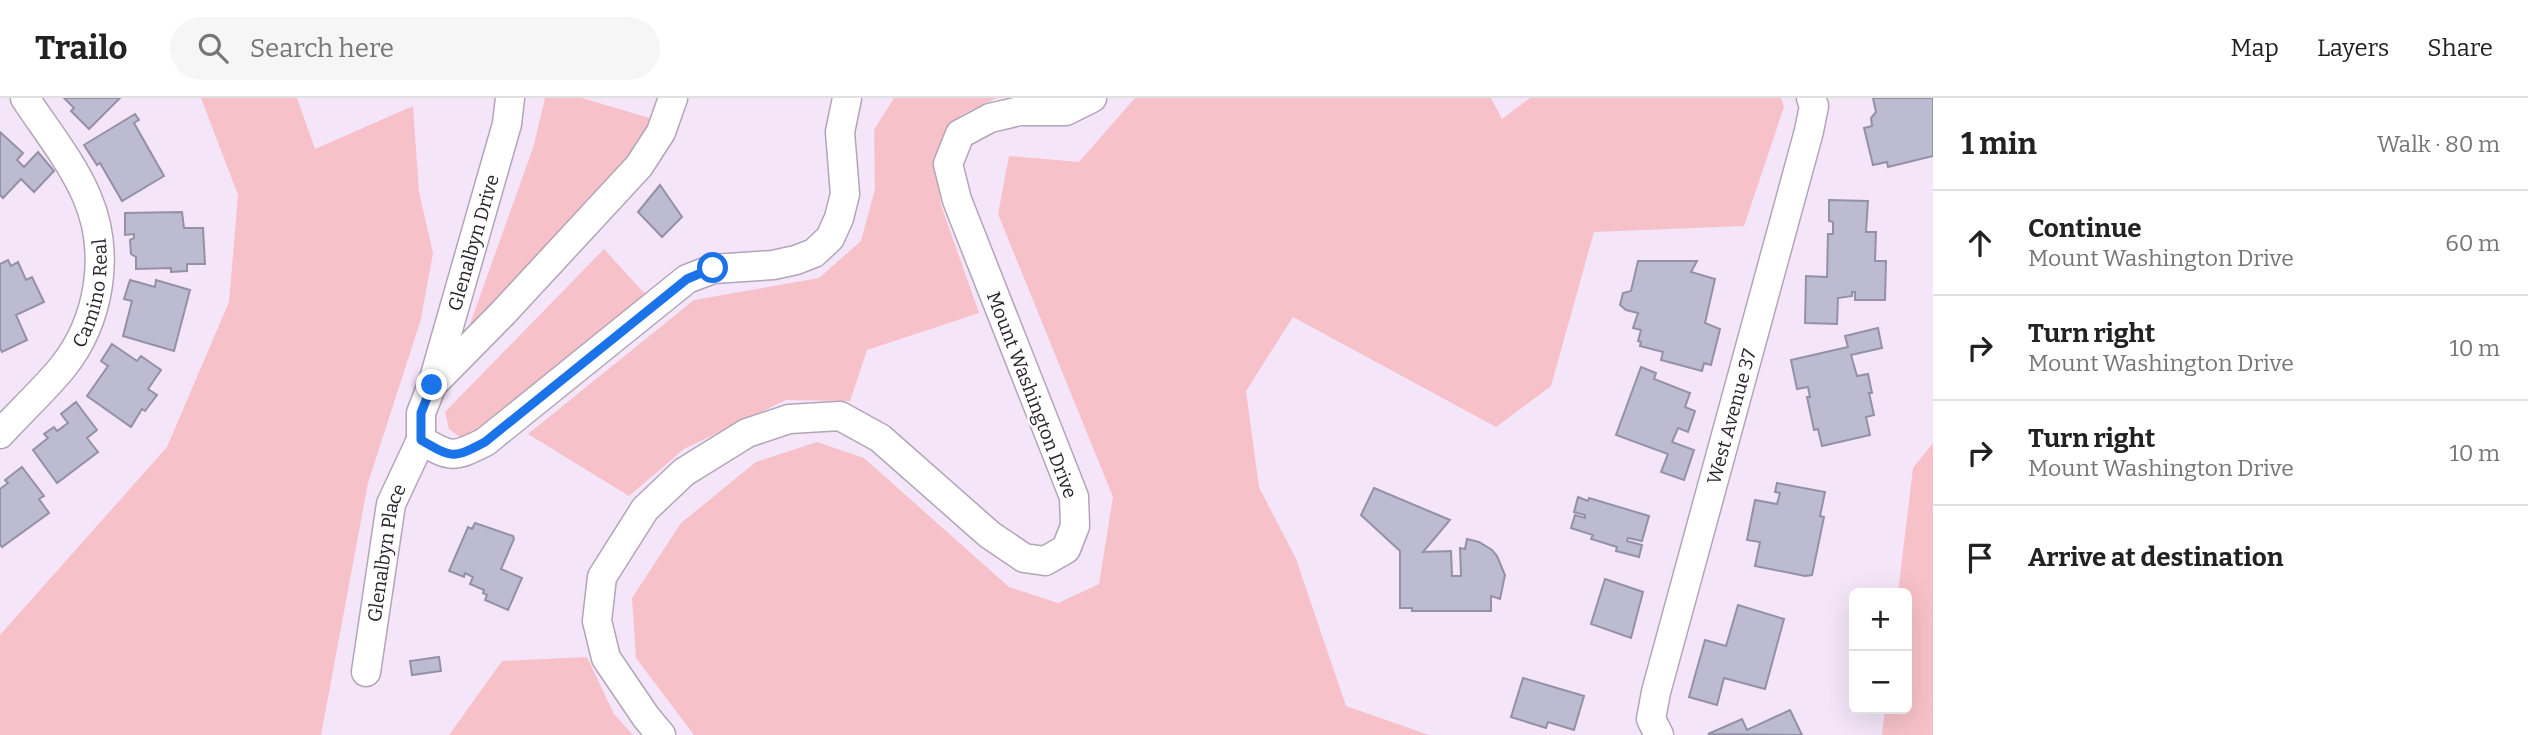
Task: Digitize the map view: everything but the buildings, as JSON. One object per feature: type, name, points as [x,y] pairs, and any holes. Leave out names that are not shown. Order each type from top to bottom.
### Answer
[{"type":"street","name":"Camino Real","points":[[0,434],[63,366],[83,335],[96,301],[100,267],[98,233],[87,197],[25,98]]},
{"type":"street","name":"Glenalbyn Drive","points":[[432,385],[507,124],[510,98]]},
{"type":"street","points":[[673,98],[660,132],[639,166],[503,313],[432,385],[421,413],[421,440],[446,454],[466,452],[485,442],[687,279],[713,268],[773,265],[814,253],[830,238],[845,194],[840,132],[847,98]]},
{"type":"street","name":"Mount Washington Drive","points":[[661,735],[606,658],[597,621],[603,577],[645,509],[684,472],[747,433],[789,419],[840,416],[880,438],[990,536],[1024,558],[1045,561],[1066,549],[1075,526],[1074,497],[957,200],[948,163],[960,134],[990,118],[1020,111],[1066,111],[1092,98]]},
{"type":"street","name":"West Avenue 37","points":[[1659,735],[1651,719],[1656,692],[1809,131],[1814,106],[1811,98]]},
{"type":"street","name":"Glenalbyn Place","points":[[366,672],[391,503],[421,440]]},
{"type":"shaded area","points":[[201,98],[297,98],[315,149],[413,106],[419,192],[433,253],[421,319],[368,483],[321,735],[0,735],[0,635],[167,447],[229,302],[238,195]]},
{"type":"shaded area","points":[[545,98],[582,98],[656,120],[638,152],[482,323],[470,324],[533,148]]},
{"type":"shaded area","points":[[894,98],[997,98],[961,115],[936,166],[941,205],[979,313],[867,350],[850,401],[786,400],[684,449],[629,496],[528,434],[694,300],[819,278],[861,241],[875,189],[874,130]]},
{"type":"shaded area","points":[[1135,98],[1491,98],[1502,119],[1530,98],[1781,98],[1784,107],[1744,226],[1594,232],[1551,386],[1496,427],[1293,317],[1246,391],[1259,487],[1296,559],[1346,706],[1429,735],[694,735],[636,658],[632,598],[681,523],[756,462],[817,442],[864,458],[1009,587],[1058,603],[1099,584],[1113,497],[998,214],[1009,156],[1079,162]]},
{"type":"shaded area","points":[[604,249],[645,294],[481,432],[461,438],[449,429],[445,412]]},
{"type":"shaded area","points":[[1933,443],[1933,735],[1882,735],[1884,714],[1912,714],[1912,588],[1899,588],[1913,468]]},
{"type":"shaded area","points":[[587,657],[614,714],[633,735],[449,735],[502,661]]},
{"type":"route","points":[[432,385],[421,413],[421,440],[446,454],[466,452],[485,442],[687,279],[713,268]]}]
